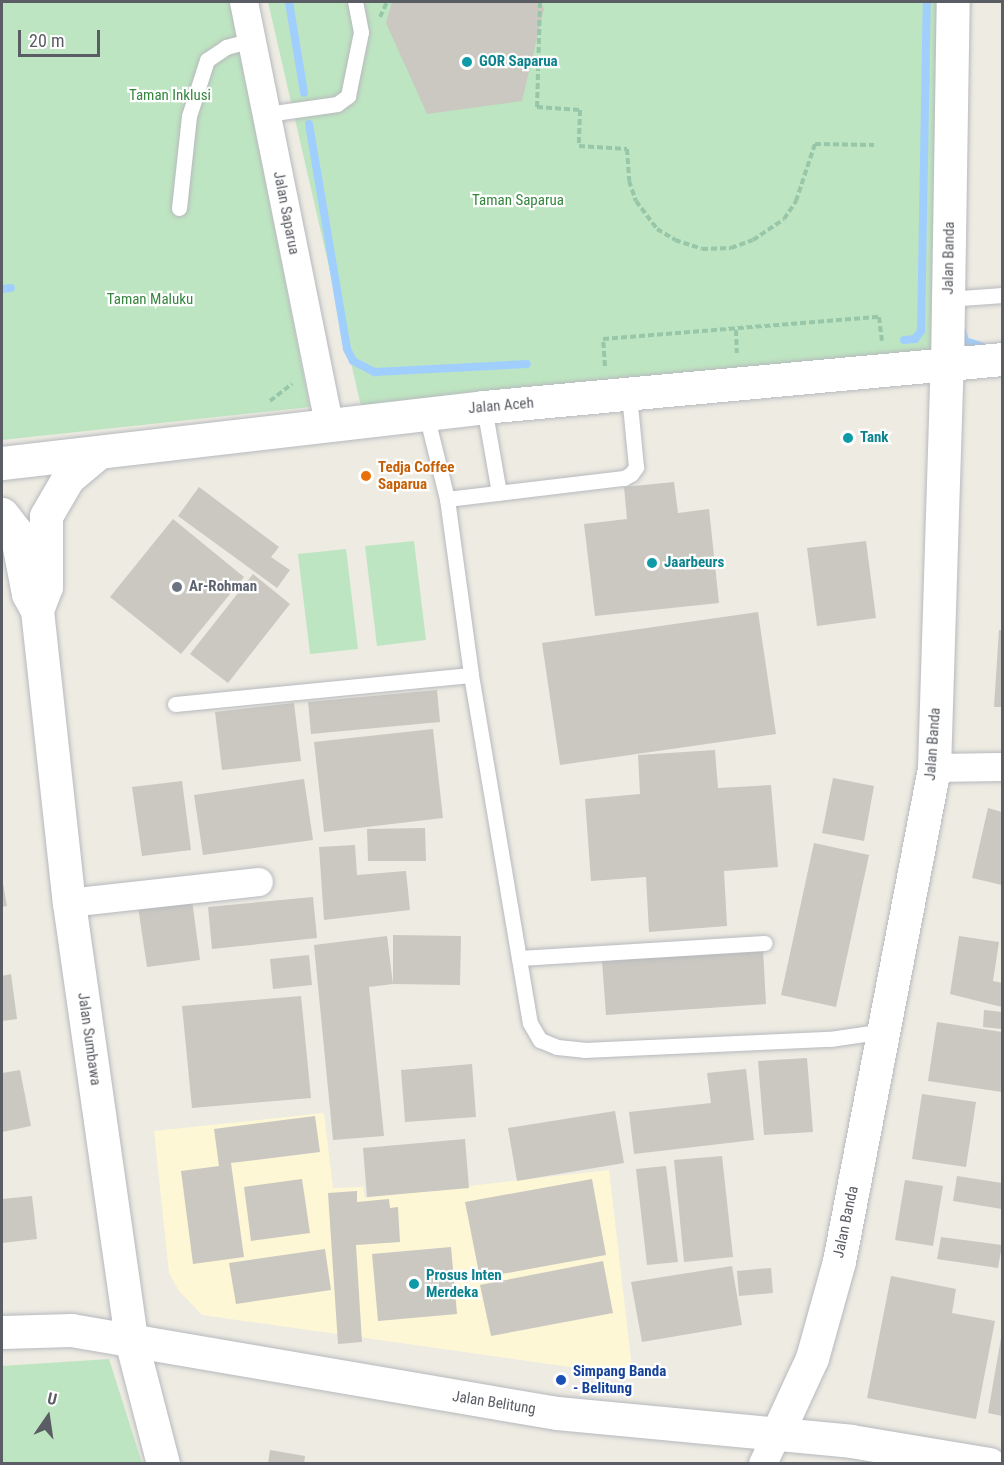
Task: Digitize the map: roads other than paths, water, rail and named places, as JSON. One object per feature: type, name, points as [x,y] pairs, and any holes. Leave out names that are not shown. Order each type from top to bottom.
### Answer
[{"type":"street","name":"Jalan Saparua","points":[[244,2],[329,424]]},
{"type":"street","name":"Jalan Banda","points":[[769,1450],[812,1358],[839,1262],[886,1030],[934,768],[947,365],[953,2]]},
{"type":"street","name":"Jalan Aceh","points":[[2,463],[329,424],[1002,359]]},
{"type":"street","name":"Jalan Sumbawa","points":[[37,610],[46,588],[46,516],[68,478],[99,452]]},
{"type":"street","name":"Jalan Sumbawa","points":[[2,514],[16,532],[28,594],[37,610],[69,903],[131,1340],[163,1464]]},
{"type":"street","points":[[934,768],[1002,767]]},
{"type":"street","points":[[69,903],[259,882]]},
{"type":"street","name":"Jalan Belitung","points":[[2,1332],[70,1330],[769,1450],[851,1441],[989,1464]]},
{"type":"lane","points":[[267,114],[337,104],[348,96],[361,32],[355,2]]},
{"type":"lane","points":[[179,208],[189,116],[200,75],[207,60],[226,47],[252,40]]},
{"type":"lane","points":[[948,299],[1002,296]]},
{"type":"lane","points":[[447,499],[624,478],[631,474],[636,467],[629,394]]},
{"type":"lane","points":[[484,408],[499,493]]},
{"type":"lane","points":[[426,414],[447,499],[471,675],[530,1023],[540,1040],[557,1047],[584,1050],[830,1039],[886,1030]]},
{"type":"lane","points":[[174,704],[471,675]]},
{"type":"lane","points":[[519,958],[765,943]]},
{"type":"waterway","points":[[289,2],[304,93]]},
{"type":"waterway","points":[[904,340],[915,339],[921,331],[927,2]]},
{"type":"waterway","points":[[309,124],[347,349],[353,361],[375,372],[527,364]]},
{"type":"waterway","points":[[2,289],[11,288]]},
{"type":"waterway","points":[[962,331],[965,341],[981,346]]},
{"type":"place","name":"GOR Saparua","points":[[467,62]]},
{"type":"place","name":"Tank","points":[[848,438]]},
{"type":"place","name":"Tedja Coffee Saparua","points":[[366,476]]},
{"type":"place","name":"Jaarbeurs","points":[[652,563]]},
{"type":"place","name":"Ar-Rohman","points":[[177,587]]},
{"type":"place","name":"Prosus Inten Merdeka","points":[[414,1284]]},
{"type":"place","name":"Simpang Banda - Belitung","points":[[561,1380]]},
{"type":"park label","name":"Taman Inklusi","points":[[170,96]]},
{"type":"park label","name":"Taman Saparua","points":[[518,201]]},
{"type":"park label","name":"Taman Maluku","points":[[150,300]]}]
